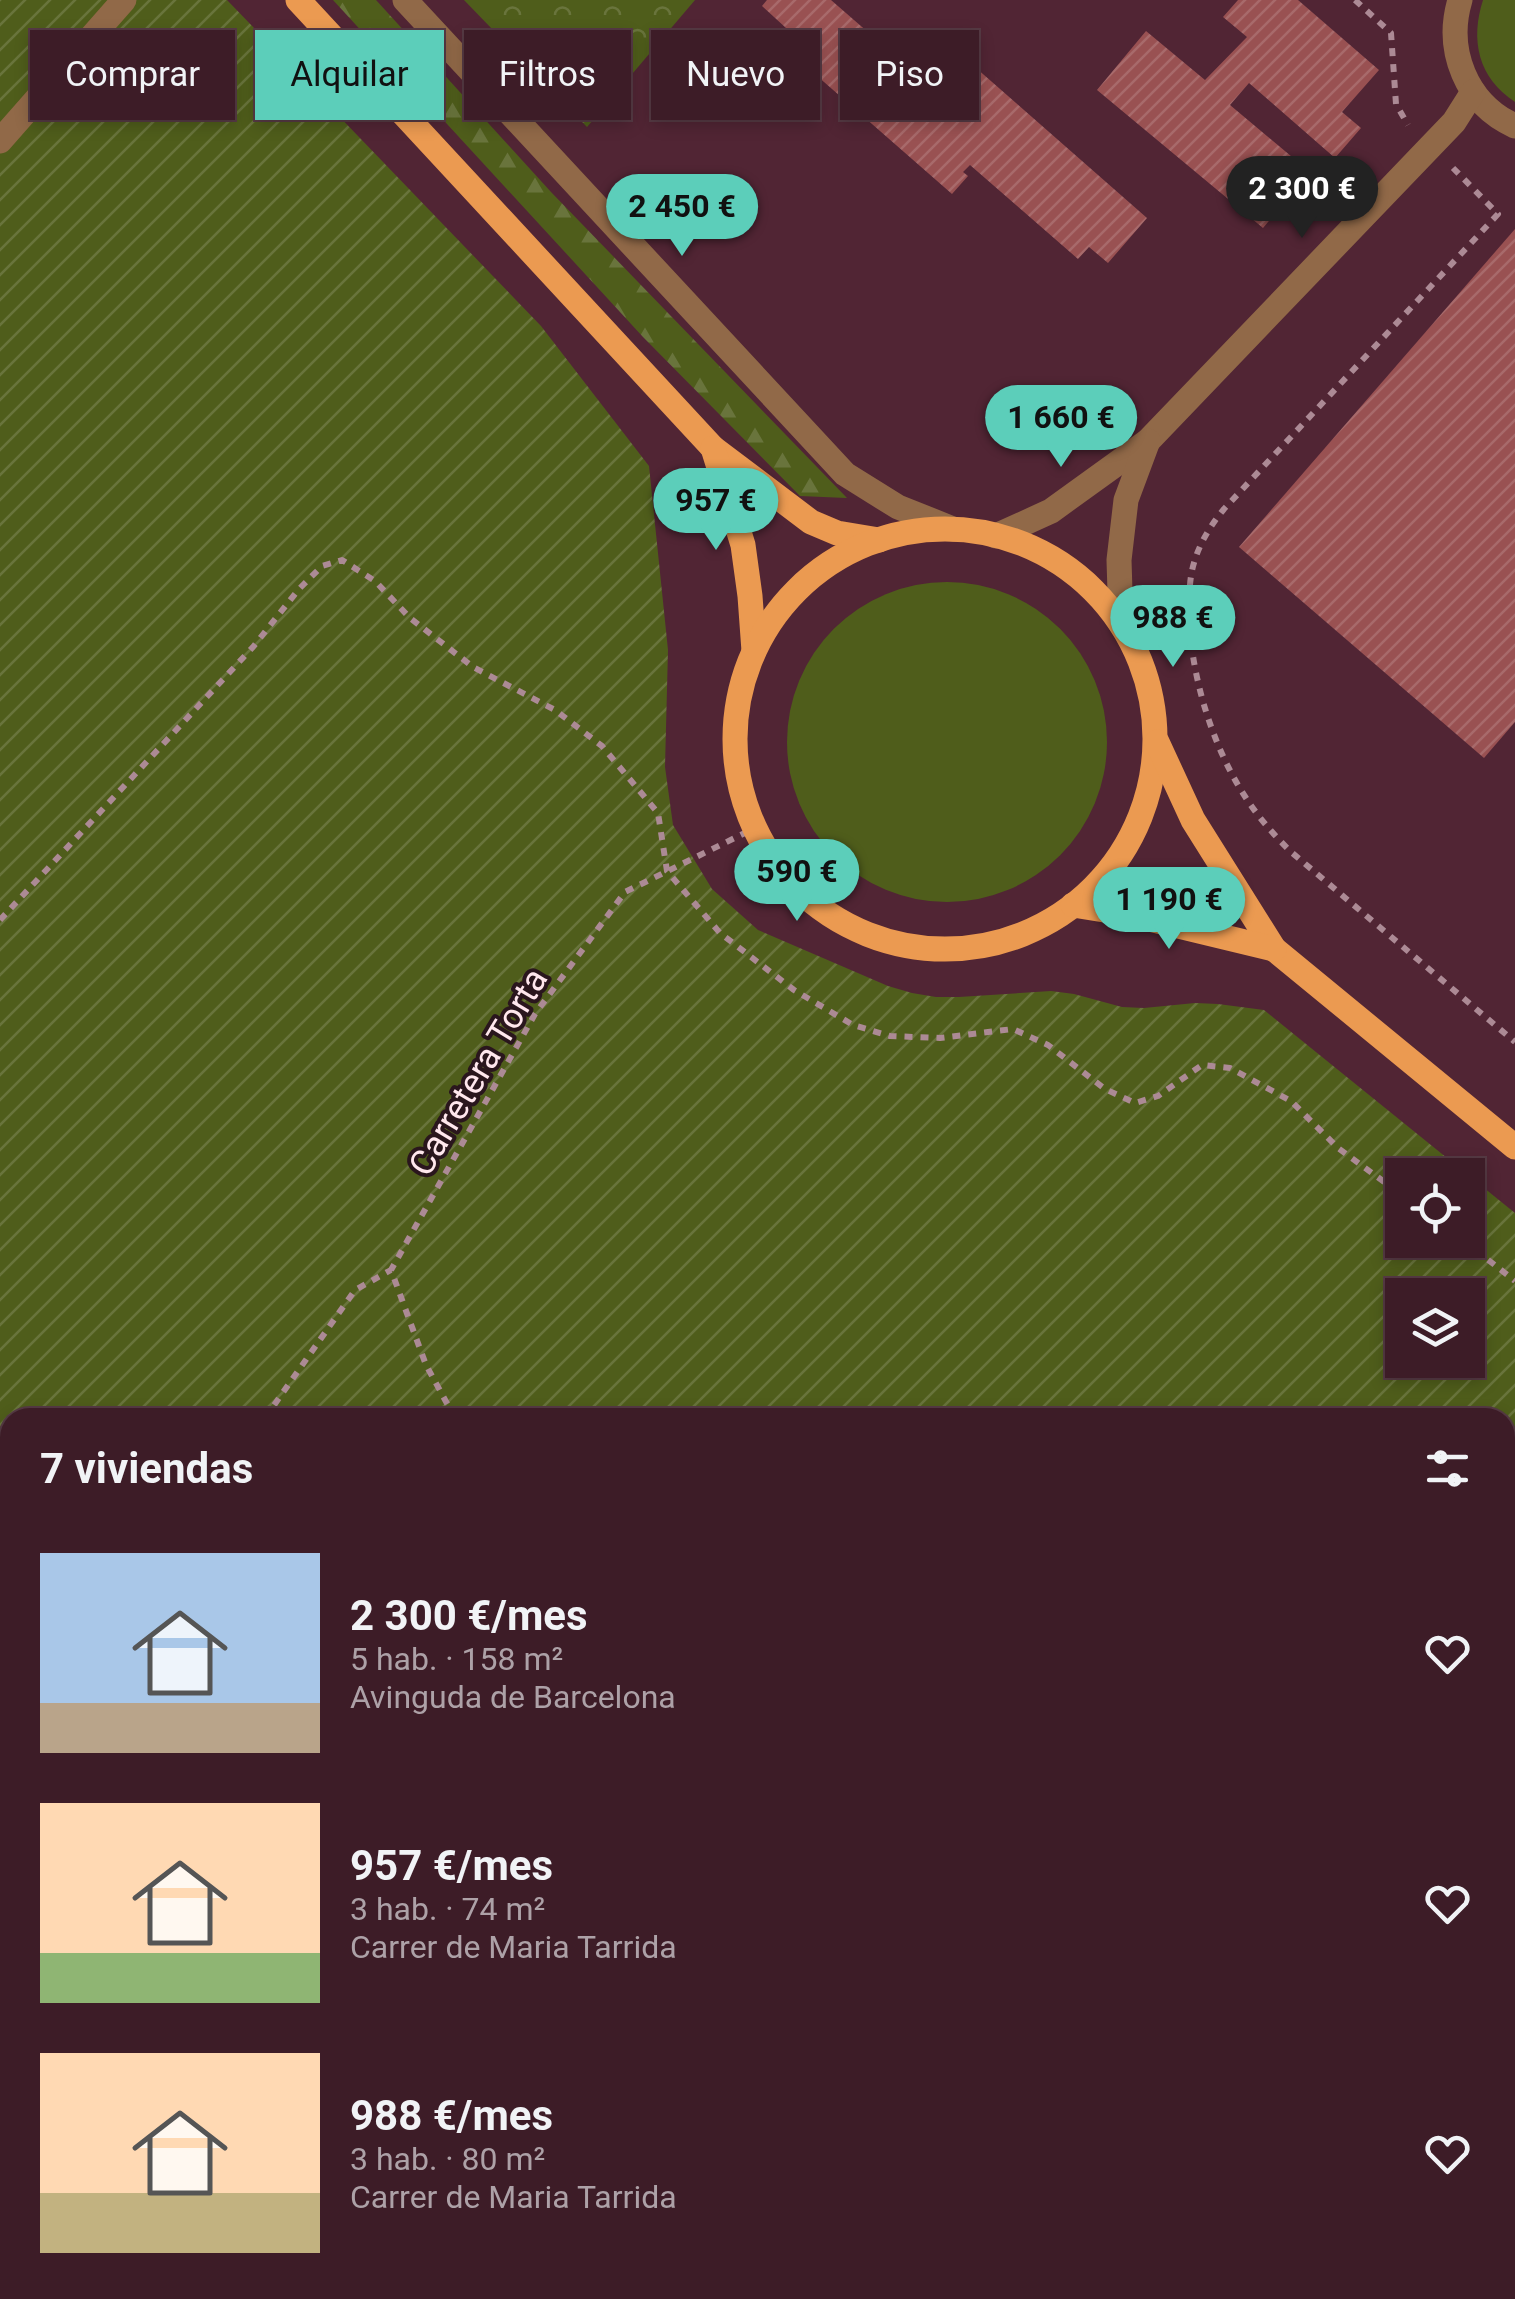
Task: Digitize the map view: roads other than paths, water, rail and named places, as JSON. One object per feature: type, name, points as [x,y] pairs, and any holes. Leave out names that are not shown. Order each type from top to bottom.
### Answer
[{"type":"main road","points":[[298,0],[713,448],[811,522],[836,533],[879,540]]},
{"type":"main road","points":[[713,448],[743,545],[754,651]]},
{"type":"main road","points":[[954,529],[996,536],[1045,554],[1067,568],[1088,584],[1121,624],[1136,650],[1153,707],[1155,737],[1148,795],[1134,831],[1114,864],[1073,905],[1030,930],[982,944],[932,948],[883,939],[838,919],[798,888],[781,870],[755,828],[745,804],[735,753],[738,701],[754,651],[785,603],[812,576],[844,555],[879,540],[928,530],[954,529]]},
{"type":"main road","points":[[1155,737],[1193,820],[1274,950],[1515,1147]]},
{"type":"main road","points":[[1073,905],[1130,914],[1274,950]]},
{"type":"street","points":[[0,140],[124,0]]},
{"type":"street","points":[[405,0],[845,474],[898,507],[954,529]]},
{"type":"street","points":[[1452,6],[1462,72],[1489,110],[1515,126]]},
{"type":"street","points":[[996,536],[1051,511],[1148,441],[1454,122],[1473,92]]},
{"type":"street","points":[[1121,624],[1119,560],[1126,500],[1148,441]]}]
